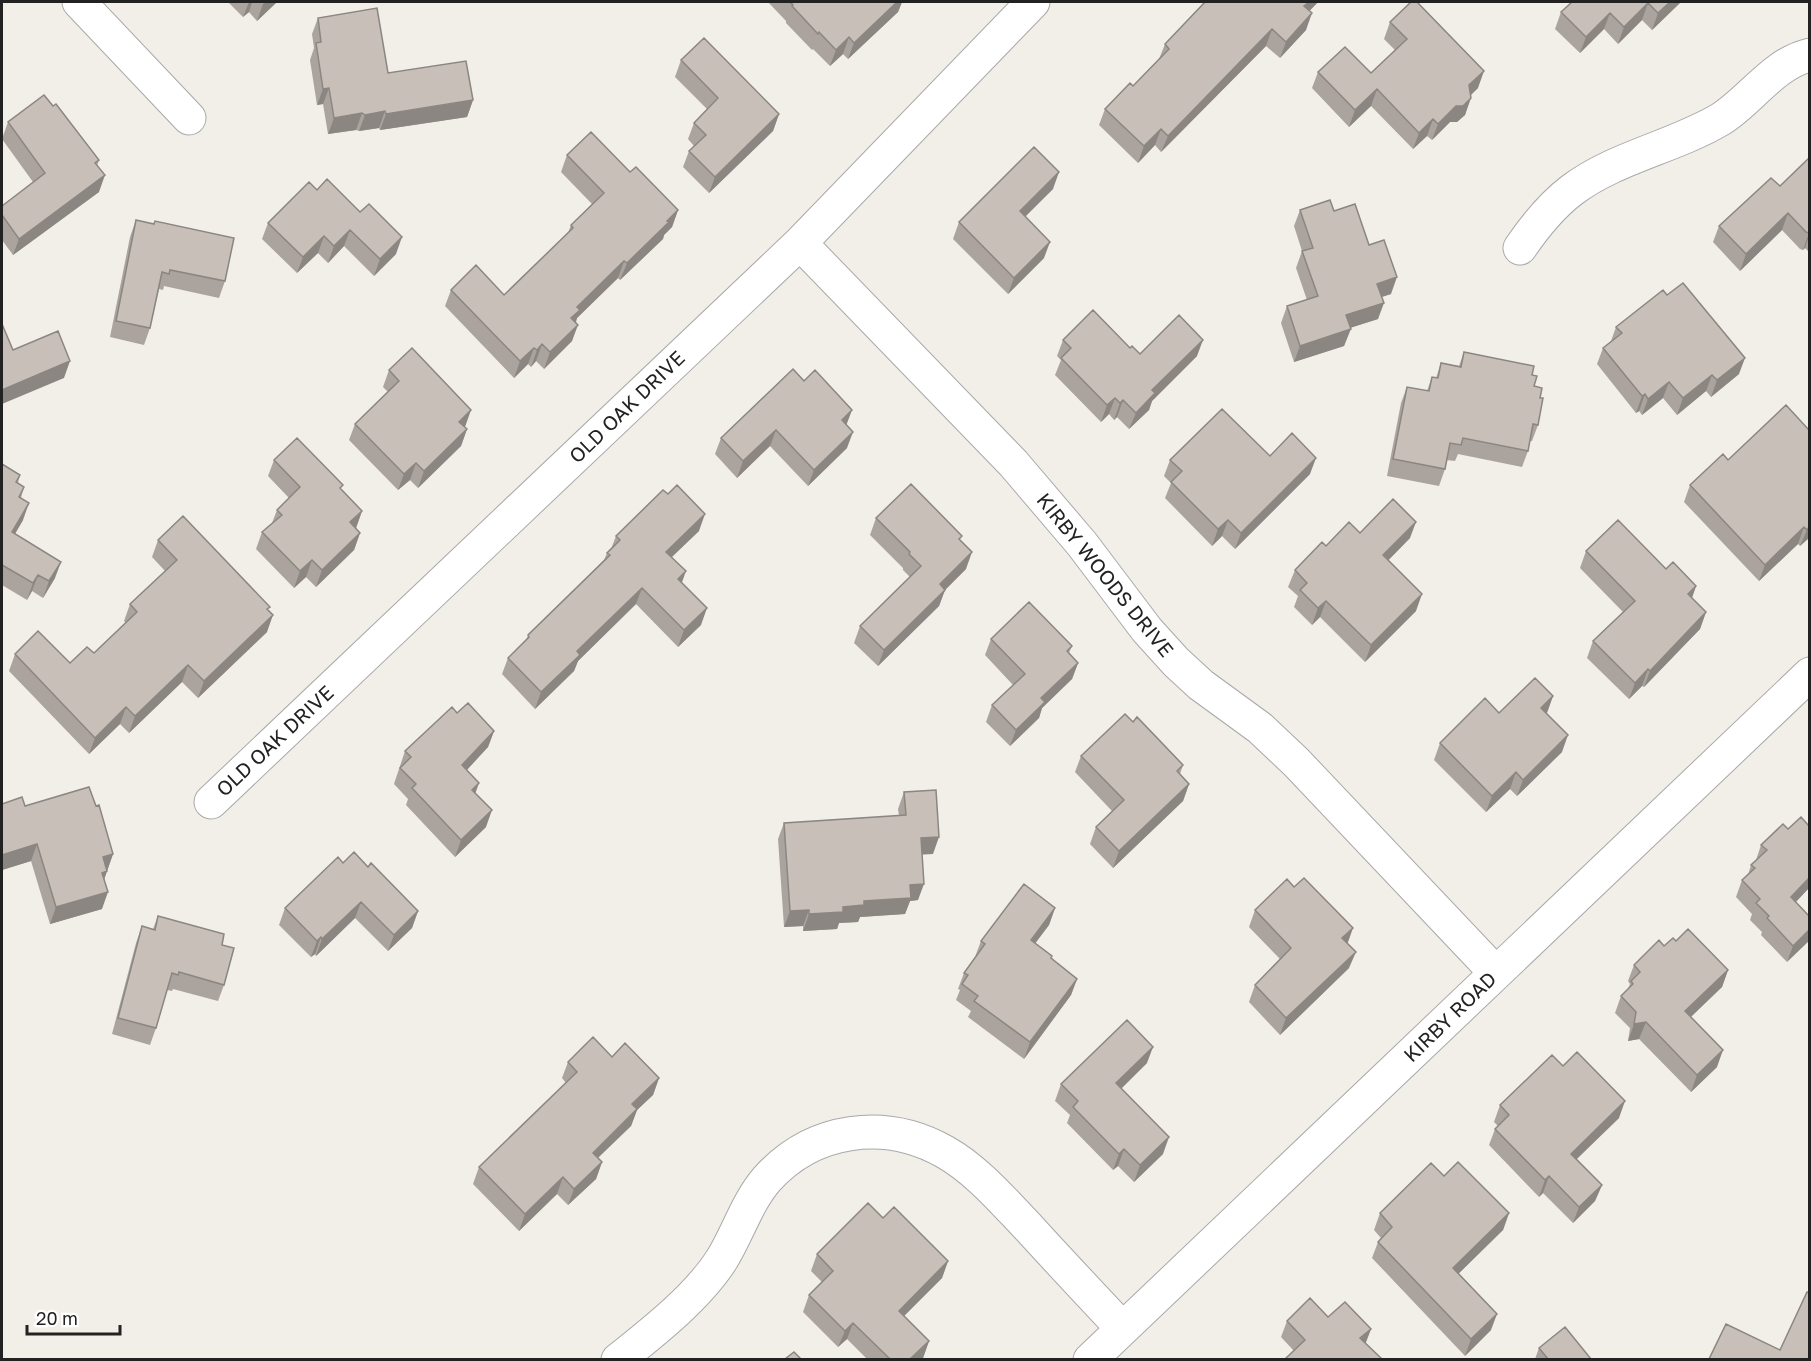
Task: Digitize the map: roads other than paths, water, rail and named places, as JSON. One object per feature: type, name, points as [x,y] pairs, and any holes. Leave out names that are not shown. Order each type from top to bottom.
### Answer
[{"type":"street","points":[[79,2],[189,118]]},
{"type":"street","name":"OLD OAK DRIVE","points":[[211,802],[800,243],[1034,2]]},
{"type":"street","points":[[1520,248],[1535,226],[1572,190],[1594,176],[1688,136],[1722,118],[1778,72],[1809,55]]},
{"type":"street","name":"KIRBY WOODS DRIVE","points":[[800,243],[1013,463],[1082,544],[1147,630],[1176,662],[1201,685],[1260,728],[1296,762],[1496,973]]},
{"type":"street","name":"KIRBY ROAD","points":[[1090,1359],[1809,674]]},
{"type":"street","points":[[618,1359],[673,1313],[700,1286],[721,1260],[751,1203],[767,1179],[792,1157],[819,1141],[848,1132],[880,1131],[913,1137],[946,1152],[1002,1200],[1122,1328]]}]
